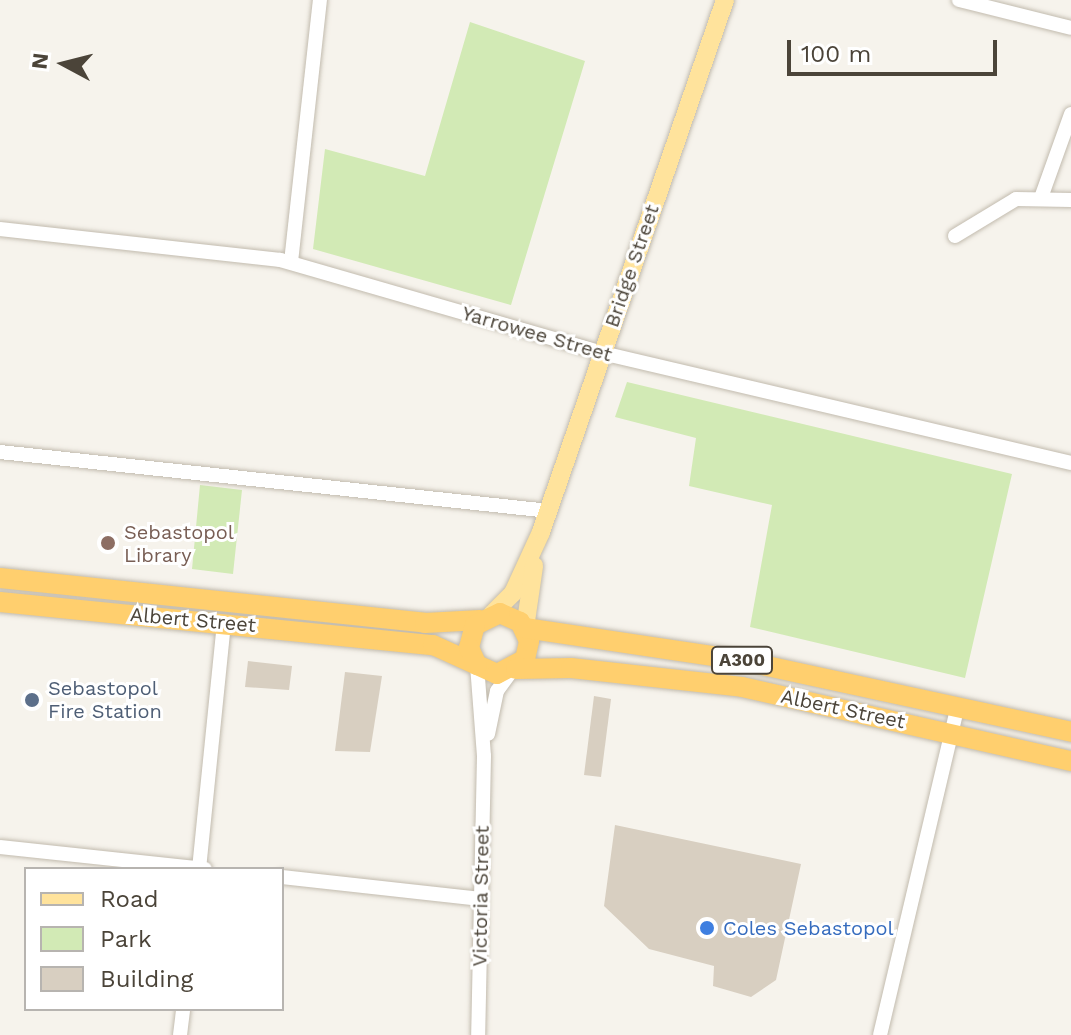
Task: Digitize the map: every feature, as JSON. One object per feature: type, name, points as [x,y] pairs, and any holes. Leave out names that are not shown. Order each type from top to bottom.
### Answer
[{"type":"highway","name":"Albert Street","points":[[0,578],[425,623],[486,617]]},
{"type":"highway","name":"Albert Street","points":[[0,602],[433,645],[477,665]]},
{"type":"highway","points":[[507,614],[525,628],[529,647],[514,670],[497,674],[477,665],[469,642],[486,617],[507,614]]},
{"type":"highway","name":"Albert Street","points":[[525,628],[739,660],[1071,732]]},
{"type":"highway","name":"Albert Street","points":[[514,670],[571,668],[742,687],[1071,761]]},
{"type":"main road","name":"Bridge Street","points":[[541,532],[725,0]]},
{"type":"main road","points":[[486,617],[513,593],[541,532]]},
{"type":"main road","points":[[525,628],[541,532]]},
{"type":"street","points":[[291,262],[320,0]]},
{"type":"street","points":[[959,0],[1071,28]]},
{"type":"street","points":[[1042,195],[1071,114]]},
{"type":"street","points":[[955,236],[997,207],[1042,195],[1071,200]]},
{"type":"street","name":"Yarrowee Street","points":[[0,229],[291,262],[602,353],[1071,463]]},
{"type":"street","points":[[0,452],[549,511]]},
{"type":"street","points":[[201,867],[224,622]]},
{"type":"street","name":"Victoria Street","points":[[477,665],[484,756],[478,1035]]},
{"type":"street","name":"Victoria Street","points":[[484,756],[496,694],[514,670]]},
{"type":"street","points":[[880,1035],[958,706]]},
{"type":"street","points":[[0,847],[183,867]]},
{"type":"street","points":[[284,877],[481,899]]},
{"type":"street","points":[[180,1035],[183,1011]]},
{"type":"green space","points":[[470,22],[585,61],[511,305],[313,249],[325,149],[425,176]]},
{"type":"green space","points":[[627,382],[1012,474],[965,678],[750,627],[772,505],[689,486],[696,438],[615,417]]},
{"type":"green space","points":[[200,485],[242,490],[233,574],[192,569]]},
{"type":"building","points":[[248,661],[292,666],[289,690],[245,687]]},
{"type":"building","points":[[345,672],[382,676],[370,752],[335,751]]},
{"type":"building","points":[[594,696],[611,699],[601,777],[584,775]]},
{"type":"building","name":"Coles Sebastopol","points":[[615,825],[801,864],[776,980],[751,997],[713,986],[714,966],[649,949],[604,906]]},
{"type":"place","name":"Sebastopol Library","points":[[108,543]]},
{"type":"place","name":"Sebastopol Fire Station","points":[[32,700]]},
{"type":"place","name":"Coles Sebastopol","points":[[707,928]]}]
